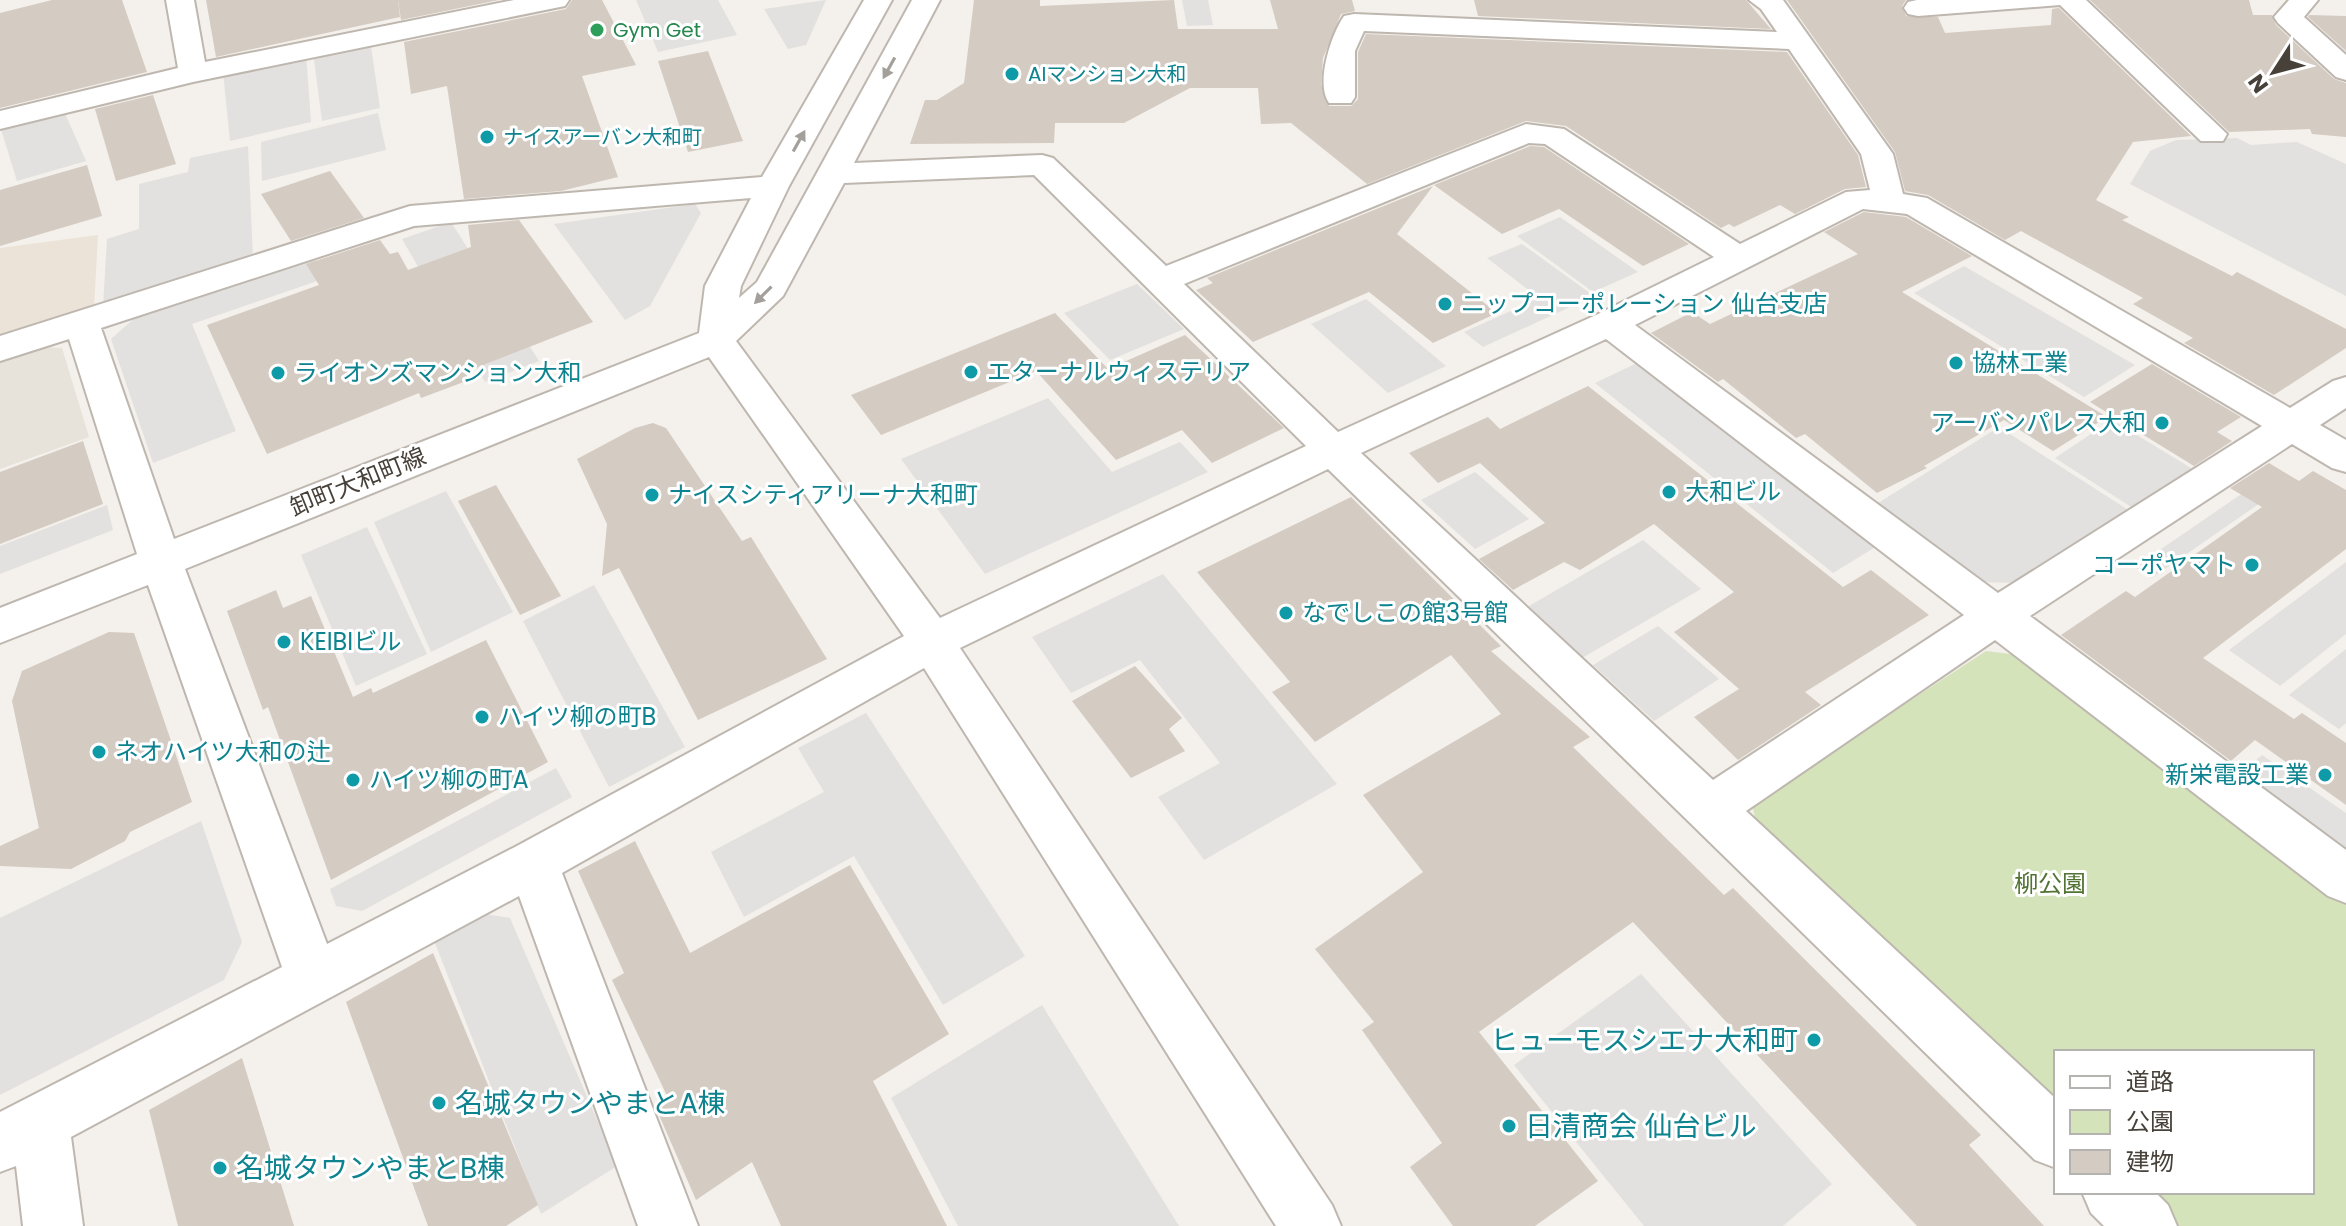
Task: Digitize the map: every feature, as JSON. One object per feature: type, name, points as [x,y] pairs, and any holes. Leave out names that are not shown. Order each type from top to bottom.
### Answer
[{"type":"street","points":[[180,0],[193,73]]},
{"type":"street","points":[[395,0],[406,29]]},
{"type":"street","points":[[0,120],[193,73],[555,0]]},
{"type":"street","points":[[878,0],[773,186],[723,286],[716,340],[932,642],[1311,1226]]},
{"type":"street","points":[[716,340],[771,288],[926,0]]},
{"type":"street","points":[[1763,0],[1771,3],[1877,154],[1889,202]]},
{"type":"street","points":[[1918,8],[2050,0]]},
{"type":"street","points":[[2070,0],[2212,134]]},
{"type":"street","points":[[2304,0],[2288,17],[2346,71]]},
{"type":"street","points":[[1340,97],[1341,51],[1354,22],[1799,41]]},
{"type":"street","points":[[1162,280],[1526,133],[1553,136],[1740,259]]},
{"type":"street","points":[[831,174],[1042,165],[1333,450],[2054,1137]]},
{"type":"street","points":[[0,349],[410,216],[773,186]]},
{"type":"street","points":[[53,1226],[20,1133],[533,863],[932,642],[1333,450],[1609,323],[1858,199],[1915,205],[2346,458]]},
{"type":"street","points":[[81,321],[161,561],[313,978]]},
{"type":"street","points":[[1609,323],[2346,880]]},
{"type":"street","name":"卸町大和町線","points":[[0,626],[716,340]]},
{"type":"street","points":[[1708,810],[1995,617],[2346,390]]},
{"type":"street","points":[[533,863],[668,1226]]},
{"type":"street","points":[[2114,1194],[2147,1226]]},
{"type":"shaded area","points":[[636,0],[718,0],[737,35],[658,52]]},
{"type":"shaded area","points":[[826,0],[806,45],[788,49],[764,9]]},
{"type":"shaded area","points":[[1182,0],[1208,0],[1213,25],[1187,26]]},
{"type":"shaded area","points":[[370,40],[380,108],[322,121],[313,52]]},
{"type":"shaded area","points":[[306,54],[311,122],[230,141],[223,72]]},
{"type":"shaded area","points":[[63,109],[86,161],[17,181],[0,126]]},
{"type":"shaded area","points":[[378,113],[386,150],[262,181],[261,142]]},
{"type":"shaded area","points":[[2237,138],[2251,145],[2297,142],[2346,164],[2346,296],[2130,184],[2150,151],[2176,140]]},
{"type":"shaded area","points":[[248,146],[253,258],[103,307],[107,239],[139,229],[139,184],[188,172],[190,158]]},
{"type":"shaded area","points":[[695,204],[701,213],[650,306],[625,320],[554,224]]},
{"type":"shaded area","points":[[1560,217],[1638,272],[1593,292],[1517,236]]},
{"type":"shaded area","points":[[451,222],[539,361],[485,382],[402,239]]},
{"type":"shaded area","points":[[98,235],[94,308],[0,340],[0,248]]},
{"type":"shaded area","points":[[1522,244],[1594,296],[1483,347],[1464,332],[1539,298],[1487,258]]},
{"type":"shaded area","points":[[313,256],[326,278],[192,324],[236,431],[153,463],[111,339],[137,316]]},
{"type":"shaded area","points":[[1964,266],[2135,365],[2084,397],[1914,293]]},
{"type":"shaded area","points":[[1137,284],[1184,329],[1110,360],[1064,313]]},
{"type":"shaded area","points":[[1366,299],[1446,366],[1388,393],[1311,324]]},
{"type":"shaded area","points":[[43,347],[62,348],[89,437],[0,469],[0,361]]},
{"type":"shaded area","points":[[1637,363],[1877,546],[1833,573],[1595,383]]},
{"type":"shaded area","points":[[1048,398],[1112,472],[1180,442],[1208,472],[985,574],[901,459]]},
{"type":"shaded area","points":[[2112,420],[2196,471],[2139,512],[2055,458]]},
{"type":"shaded area","points":[[1999,427],[2130,511],[2020,583],[1977,582],[1875,505]]},
{"type":"shaded area","points":[[1475,472],[1529,519],[1475,549],[1421,500]]},
{"type":"shaded area","points":[[2272,473],[2289,483],[2152,578],[2135,567]]},
{"type":"shaded area","points":[[446,491],[513,612],[431,652],[374,522]]},
{"type":"shaded area","points":[[107,505],[113,530],[0,574],[0,546]]},
{"type":"shaded area","points":[[367,527],[427,654],[356,686],[301,555]]},
{"type":"shaded area","points":[[1643,540],[1701,589],[1582,658],[1529,606]]},
{"type":"shaded area","points":[[2346,562],[2346,634],[2280,686],[2229,650]]},
{"type":"shaded area","points":[[1163,574],[1337,784],[1204,860],[1158,797],[1220,763],[1140,660],[1071,693],[1032,637]]},
{"type":"shaded area","points":[[594,585],[685,747],[609,787],[523,621]]},
{"type":"shaded area","points":[[1658,626],[1719,679],[1654,721],[1593,665]]},
{"type":"shaded area","points":[[2346,649],[2346,723],[2339,729],[2289,695]]},
{"type":"shaded area","points":[[866,713],[1025,956],[943,1005],[854,856],[744,917],[711,852],[824,792],[798,748]]},
{"type":"shaded area","points":[[2262,755],[2346,813],[2346,856],[2237,777]]},
{"type":"shaded area","points":[[556,768],[572,797],[362,911],[336,906],[330,889]]},
{"type":"shaded area","points":[[201,821],[242,942],[224,980],[0,1095],[0,918]]},
{"type":"shaded area","points":[[479,913],[510,918],[617,1166],[541,1214],[433,938]]},
{"type":"shaded area","points":[[1641,974],[1832,1184],[1783,1226],[1644,1226],[1514,1065]]},
{"type":"shaded area","points":[[1042,1005],[1179,1226],[958,1226],[891,1098]]},
{"type":"green space","name":"柳公園","points":[[1986,651],[2018,655],[2346,897],[2346,1226],[2172,1226],[2138,1194],[2314,1194],[2314,1050],[2054,1050],[2054,1114],[1759,837],[1752,804]]},
{"type":"building","points":[[52,0],[122,0],[147,72],[0,108],[0,13]]},
{"type":"building","points":[[206,0],[398,0],[400,17],[216,57]]},
{"type":"building","points":[[398,0],[499,0],[401,20]]},
{"type":"building","points":[[572,0],[602,0],[636,65],[582,76],[618,177],[561,191],[464,199],[447,86],[411,94],[404,42],[566,9]]},
{"type":"building","points":[[974,0],[1040,0],[1040,6],[1174,0],[1178,29],[1278,29],[1270,0],[1352,0],[1355,11],[1341,14],[1323,58],[1321,84],[1329,106],[1351,106],[1358,99],[1358,52],[1366,34],[1787,52],[1858,155],[1866,187],[1845,189],[1795,214],[1780,205],[1734,227],[1729,224],[1721,228],[1566,126],[1526,121],[1367,184],[1291,123],[1261,124],[1258,88],[1190,88],[1124,123],[1055,123],[1054,143],[910,144],[925,100],[937,100],[964,83]]},
{"type":"building","points":[[1474,0],[1746,0],[1771,29],[1478,16]]},
{"type":"building","points":[[1787,0],[1906,0],[1902,6],[1906,16],[1938,17],[1945,33],[2051,25],[2052,9],[2059,8],[2191,136],[2133,142],[2096,200],[2129,217],[2122,220],[2232,276],[2237,272],[2346,329],[2346,348],[2274,395],[2184,343],[2193,338],[2133,304],[2143,298],[2021,231],[2005,240],[1928,195],[1905,191],[1895,152]]},
{"type":"building","points":[[2090,0],[2249,0],[2253,15],[2272,15],[2276,25],[2334,79],[2346,83],[2346,137],[2312,134],[2310,129],[2229,132]]},
{"type":"building","points":[[2346,16],[2346,51],[2308,17]]},
{"type":"building","points":[[708,51],[743,141],[688,152],[658,61]]},
{"type":"building","points":[[153,95],[176,164],[116,181],[95,109]]},
{"type":"building","points":[[1530,146],[1544,147],[1689,244],[1643,266],[1559,209],[1502,234],[1434,185]]},
{"type":"building","points":[[87,165],[102,216],[0,246],[0,190]]},
{"type":"building","points":[[330,171],[364,218],[291,241],[261,194]]},
{"type":"building","points":[[1433,186],[1397,234],[1497,313],[1433,343],[1369,292],[1253,342],[1196,290],[1213,283],[1207,278]]},
{"type":"building","points":[[1864,212],[1906,217],[1972,256],[1902,292],[2107,417],[2053,451],[2004,420],[1924,466],[1927,468],[1877,493],[1805,434],[1796,438],[1723,379],[1718,382],[1651,333],[1692,312],[1710,324],[1858,254],[1824,232]]},
{"type":"building","points":[[519,220],[593,322],[465,372],[469,380],[421,398],[419,393],[267,454],[207,325],[319,285],[306,264],[380,240],[390,254],[398,252],[408,270],[471,247],[468,225]]},
{"type":"building","points":[[1055,313],[1108,369],[1185,335],[1284,428],[1212,463],[1182,430],[1116,460],[1036,371],[881,435],[851,395]]},
{"type":"building","name":"アーバンパレス大和","points":[[2152,364],[2241,417],[2217,432],[2232,441],[2194,466],[2090,402]]},
{"type":"building","points":[[1588,386],[1843,587],[1871,570],[1929,615],[1805,692],[1821,705],[1738,760],[1694,717],[1739,689],[1674,632],[1734,592],[1654,524],[1580,570],[1564,562],[1513,590],[1479,559],[1545,523],[1480,463],[1438,483],[1409,453],[1488,417],[1500,429]]},
{"type":"building","points":[[653,423],[666,428],[742,541],[751,537],[827,659],[698,720],[619,568],[602,576],[607,524],[577,459],[635,428]]},
{"type":"building","points":[[83,441],[103,504],[0,544],[0,472]]},
{"type":"building","points":[[2269,463],[2299,481],[2313,471],[2346,490],[2346,549],[2203,658],[2294,719],[2302,713],[2346,743],[2346,805],[2255,740],[2231,761],[2061,635],[2126,591],[2135,597],[2262,507],[2230,488]]},
{"type":"building","points":[[496,485],[561,596],[520,615],[458,501]]},
{"type":"building","points":[[1351,497],[1501,646],[1491,651],[1590,737],[1573,747],[1724,895],[1733,888],[1981,1135],[1969,1145],[2044,1226],[1917,1226],[1633,922],[1479,1032],[1598,1181],[1535,1226],[1453,1226],[1410,1167],[1442,1143],[1362,1030],[1374,1022],[1315,949],[1423,872],[1363,795],[1501,714],[1451,655],[1315,742],[1272,692],[1290,682],[1197,572]]},
{"type":"building","points":[[276,590],[283,608],[311,596],[353,697],[371,688],[373,693],[486,640],[548,762],[331,880],[268,707],[263,710],[227,611]]},
{"type":"building","name":"ネオハイツ大和の辻","points":[[109,632],[134,633],[192,802],[130,832],[125,841],[71,869],[0,866],[0,846],[39,828],[12,701],[22,671]]},
{"type":"building","points":[[1135,666],[1182,718],[1169,729],[1185,751],[1131,778],[1072,701]]},
{"type":"building","points":[[635,841],[690,953],[850,865],[949,1034],[873,1081],[947,1226],[781,1226],[752,1162],[696,1200],[656,1108],[669,1100],[612,980],[624,973],[578,871]]},
{"type":"building","name":"名城タウンやまとA棟","points":[[433,953],[538,1205],[506,1226],[428,1226],[346,1002]]},
{"type":"building","name":"名城タウンやまとB棟","points":[[242,1058],[294,1226],[178,1226],[149,1110]]},
{"type":"place","name":"Gym Get","points":[[597,30]]},
{"type":"place","name":"AIマンション大和","points":[[1012,74]]},
{"type":"place","name":"ナイスアーバン大和町","points":[[487,137]]},
{"type":"place","name":"ニップコーポレーション 仙台支店","points":[[1445,304]]},
{"type":"place","name":"協林工業","points":[[1956,363]]},
{"type":"place","name":"エターナルウィステリア","points":[[971,372]]},
{"type":"place","name":"ライオンズマンション大和","points":[[278,373]]},
{"type":"place","name":"アーバンパレス大和","points":[[2162,423]]},
{"type":"place","name":"大和ビル","points":[[1669,492]]},
{"type":"place","name":"ナイスシティアリーナ大和町","points":[[652,495]]},
{"type":"place","name":"コーポヤマト","points":[[2252,565]]},
{"type":"place","name":"なでしこの館3号館","points":[[1286,613]]},
{"type":"place","name":"KEIBIビル","points":[[284,642]]},
{"type":"place","name":"ハイツ柳の町B","points":[[482,717]]},
{"type":"place","name":"ネオハイツ大和の辻","points":[[99,752]]},
{"type":"place","name":"新栄電設工業","points":[[2325,775]]},
{"type":"place","name":"ハイツ柳の町A","points":[[353,780]]},
{"type":"place","name":"ヒューモスシエナ大和町","points":[[1814,1040]]},
{"type":"place","name":"名城タウンやまとA棟","points":[[439,1103]]},
{"type":"place","name":"日清商会 仙台ビル","points":[[1509,1126]]},
{"type":"place","name":"名城タウンやまとB棟","points":[[220,1168]]}]
